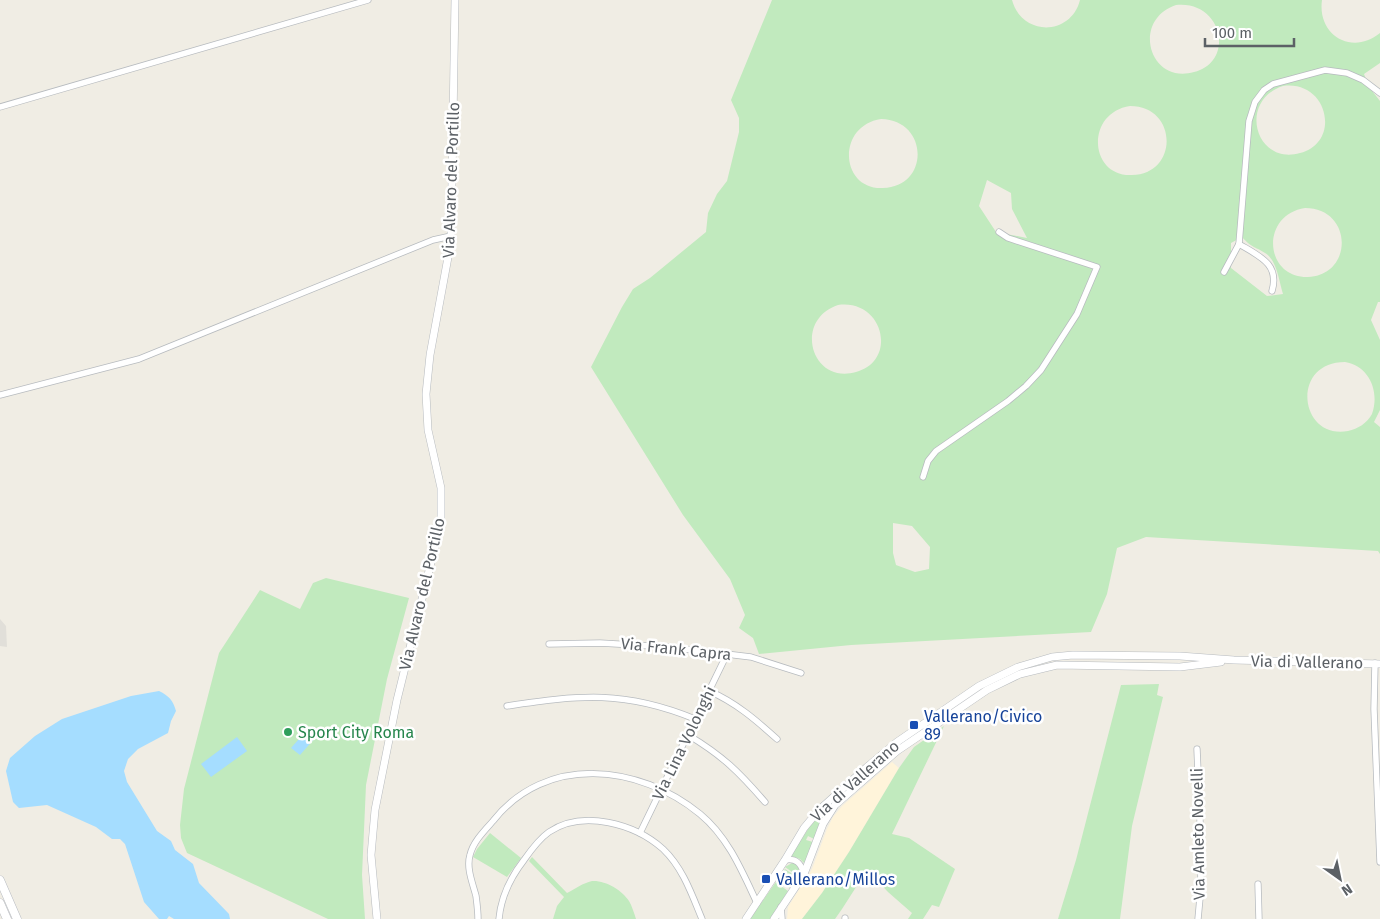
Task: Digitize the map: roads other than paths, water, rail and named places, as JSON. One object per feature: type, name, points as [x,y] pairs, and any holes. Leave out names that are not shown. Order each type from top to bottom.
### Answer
[{"type":"main road","points":[[0,880],[17,919]]},
{"type":"main road","points":[[0,903],[6,919]]},
{"type":"street","points":[[0,107],[368,0]]},
{"type":"street","name":"Via Alvaro del Portillo","points":[[377,919],[371,855],[375,810],[397,700],[441,522],[441,488],[428,430],[426,394],[430,355],[452,236],[455,0]]},
{"type":"street","points":[[1224,272],[1239,244],[1249,121],[1255,102],[1264,90],[1273,84],[1325,70],[1347,73],[1363,80],[1380,93]]},
{"type":"street","points":[[923,477],[928,461],[936,450],[1008,401],[1041,370],[1077,314],[1097,267],[1008,238],[999,232]]},
{"type":"street","points":[[0,395],[139,359],[437,238],[452,236]]},
{"type":"street","points":[[1239,244],[1265,260],[1274,276],[1272,291]]},
{"type":"street","name":"Via Frank Capra","points":[[549,644],[585,642],[633,644],[728,654],[757,659],[801,673]]},
{"type":"street","name":"Via Lina Volonghi","points":[[640,833],[728,654]]},
{"type":"street","name":"Via di Vallerano","points":[[746,919],[811,819],[882,753],[970,692],[1008,671],[1034,661],[1064,655],[1185,656],[1234,660],[1378,664]]},
{"type":"street","name":"Via di Vallerano","points":[[774,919],[804,874],[823,824],[840,800],[902,747],[982,693],[1002,682],[1033,670],[1057,666],[1180,667],[1234,660]]},
{"type":"street","points":[[1378,664],[1374,709],[1380,862]]},
{"type":"street","points":[[709,691],[735,705],[756,720],[777,739]]},
{"type":"street","points":[[507,706],[570,697],[615,697],[661,706],[696,719]]},
{"type":"street","points":[[688,735],[709,747],[728,762],[765,802]]},
{"type":"street","name":"Via Amleto Novelli","points":[[1197,749],[1201,887],[1198,919]]},
{"type":"street","points":[[478,919],[476,897],[469,866],[470,854],[495,817],[520,794],[546,782],[568,776],[588,774],[623,777],[642,781],[662,789],[698,813],[718,833],[737,860],[757,902]]},
{"type":"street","points":[[499,919],[502,898],[511,878],[537,844],[551,831],[567,824],[595,822],[621,825],[640,833],[664,850],[685,879],[702,919]]},
{"type":"street","points":[[785,860],[792,859],[798,862],[804,874]]},
{"type":"street","points":[[1258,884],[1259,919]]},
{"type":"street","points":[[781,907],[782,919]]},
{"type":"water","points":[[159,691],[170,699],[176,711],[168,733],[138,749],[128,759],[124,771],[127,782],[157,831],[171,841],[175,850],[193,864],[199,883],[229,914],[230,919],[174,919],[169,916],[167,919],[159,919],[144,902],[125,844],[120,839],[112,839],[96,827],[47,805],[19,808],[13,802],[6,771],[10,758],[35,736],[62,719],[131,696]]},
{"type":"water","points":[[306,731],[315,738],[300,755],[291,748]]},
{"type":"water","points":[[237,737],[247,751],[211,777],[201,764]]},
{"type":"place","name":"Vallerano/Civico 89","points":[[914,725]]},
{"type":"place","name":"Sport City Roma","points":[[288,732]]},
{"type":"place","name":"Vallerano/Millos","points":[[766,879]]}]
